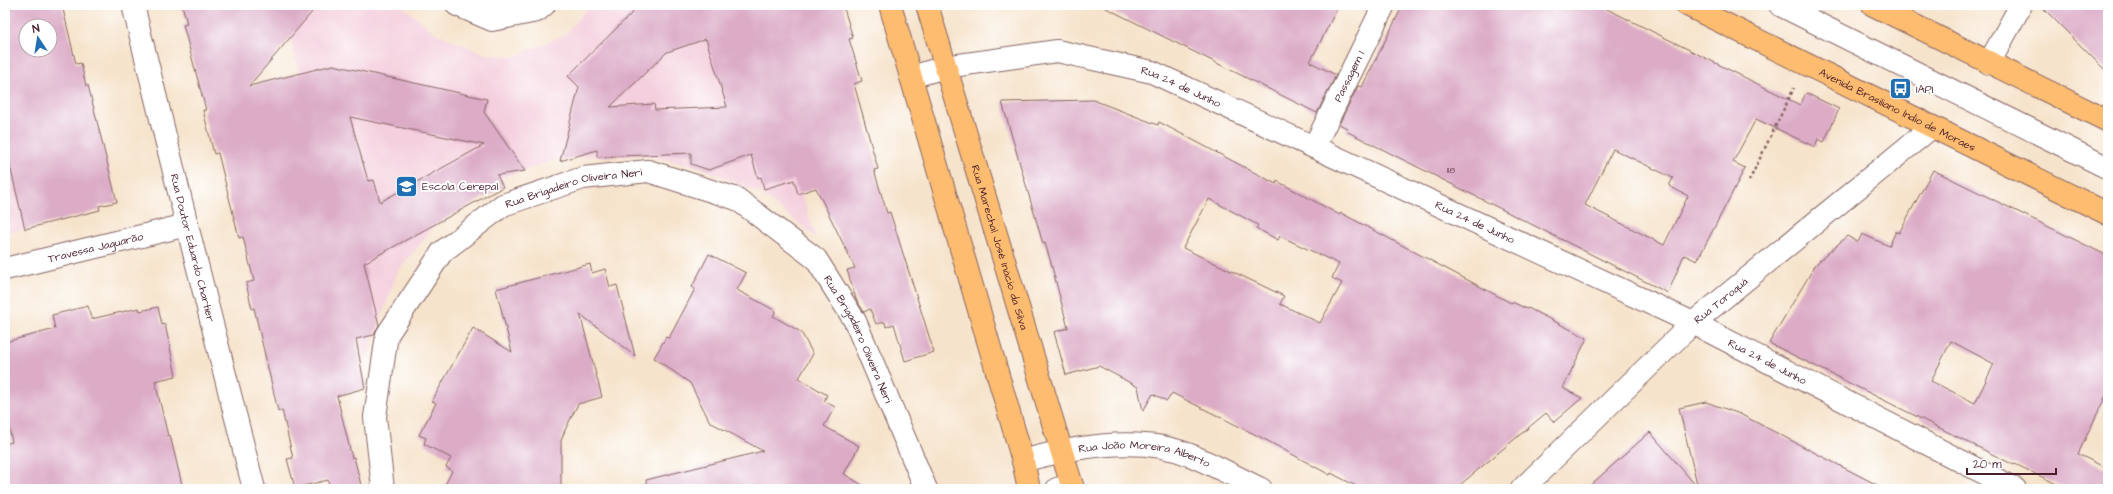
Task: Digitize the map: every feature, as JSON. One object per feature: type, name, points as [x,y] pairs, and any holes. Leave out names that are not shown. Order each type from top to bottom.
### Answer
[{"type":"main road","points":[[890,5],[1023,461],[1029,489]]},
{"type":"main road","name":"Rua Marechal José Inácio da Silva","points":[[927,5],[1062,450],[1068,488]]},
{"type":"main road","name":"Avenida Brasiliano Índio de Moraes","points":[[1687,5],[2108,214]]},
{"type":"main road","points":[[1873,5],[2108,121]]},
{"type":"street","name":"Rua Doutor Eduardo Chartier","points":[[134,5],[186,225],[254,489]]},
{"type":"street","points":[[457,5],[492,20],[537,11],[544,5]]},
{"type":"street","name":"Passagem 1","points":[[1314,147],[1384,5]]},
{"type":"street","points":[[1780,5],[2106,167]]},
{"type":"street","points":[[1989,63],[2021,5]]},
{"type":"street","name":"Rua 24 de Junho","points":[[912,77],[945,67],[1057,51],[1152,72],[1693,323],[2015,489]]},
{"type":"street","name":"Rua Toroquá","points":[[1522,489],[1693,323],[1932,127]]},
{"type":"street","name":"Rua Brigadeiro Oliveira Neri","points":[[383,489],[375,417],[387,335],[442,252],[503,205],[583,178],[648,171],[737,199],[816,259],[855,321],[926,489]]},
{"type":"street","name":"Travessa Jaguarão","points":[[5,269],[186,225]]},
{"type":"street","name":"Rua João Moreira Alberto","points":[[1023,461],[1062,450],[1143,444],[1189,454],[1262,489]]},
{"type":"path","points":[[1749,181],[1805,64]]},
{"type":"shaded area","name":"Escola Cerepal","points":[[297,5],[401,5],[437,34],[486,54],[514,57],[566,34],[589,5],[737,5],[816,237],[761,194],[699,166],[632,153],[559,159],[500,178],[445,213],[398,271],[364,366],[286,18]]},
{"type":"shaded area","points":[[5,145],[25,229],[5,233]]},
{"type":"building","points":[[22,5],[62,5],[76,64],[81,63],[86,86],[88,85],[117,202],[99,206],[100,210],[25,229],[5,145],[5,9]]},
{"type":"building","points":[[182,5],[318,5],[249,86],[333,65],[487,99],[484,112],[525,171],[497,175],[503,187],[364,263],[379,325],[374,335],[356,339],[365,388],[337,396],[352,458],[354,457],[362,489],[330,489],[328,480],[295,488],[287,459],[293,458],[282,410],[278,411],[254,308],[252,309],[246,283],[254,281],[243,237],[239,238],[218,153],[214,154],[203,110],[206,110],[183,25],[187,24]],"holes":[[[350,117],[484,145],[380,202],[374,180],[368,181]]]},
{"type":"building","points":[[640,5],[843,5],[853,38],[849,39],[862,81],[854,84],[878,169],[874,170],[887,213],[890,212],[934,352],[905,361],[894,324],[886,327],[885,322],[876,324],[870,309],[864,312],[856,299],[847,270],[855,268],[816,188],[798,194],[794,180],[764,189],[761,177],[758,178],[751,155],[709,170],[691,164],[691,153],[597,157],[597,150],[560,161],[579,87],[568,76]],"holes":[[[706,39],[727,107],[655,110],[654,104],[610,107],[667,52]]]},
{"type":"building","points":[[1100,5],[1339,5],[1310,62],[1336,75],[1317,113]]},
{"type":"building","points":[[1403,5],[1599,5],[1800,105],[1806,93],[1839,109],[1824,142],[1818,139],[1815,147],[1756,119],[1733,162],[1745,168],[1697,261],[1684,255],[1668,293],[1346,131],[1347,128],[1339,124],[1358,86],[1362,87]],"holes":[[[1613,149],[1673,178],[1669,186],[1688,196],[1664,245],[1585,205]]]},
{"type":"building","points":[[2040,5],[2108,5],[2108,73]]},
{"type":"building","points":[[1093,100],[1158,125],[1159,122],[1276,184],[1277,181],[1340,215],[1341,213],[1511,303],[1512,302],[1527,309],[1528,308],[1587,338],[1563,388],[1582,398],[1554,422],[1546,413],[1455,489],[1362,489],[1331,473],[1330,475],[1266,440],[1172,393],[1167,401],[1153,394],[1143,411],[1138,387],[1099,366],[1066,375],[1054,332],[1068,328],[1051,263],[1045,243],[1043,244],[1002,102]],"holes":[[[1209,199],[1258,225],[1256,228],[1278,240],[1280,236],[1339,264],[1332,278],[1342,283],[1320,323],[1280,304],[1284,296],[1183,248]]]},
{"type":"building","points":[[1933,170],[2108,256],[2108,391],[2078,454],[2108,469],[2108,489],[2067,489],[2015,464],[2014,465],[1769,343],[1816,264],[1847,236],[1858,242],[1862,234],[1889,246],[1896,231],[1899,233]],"holes":[[[1951,341],[1994,364],[1975,403],[1931,381]]]},
{"type":"building","points":[[709,254],[746,273],[737,290],[776,311],[773,316],[801,332],[813,354],[799,378],[827,395],[824,401],[835,407],[824,426],[859,446],[844,474],[869,489],[647,489],[646,480],[763,451],[710,422],[690,383],[654,358],[666,337],[669,338],[695,289],[692,287]]},
{"type":"building","points":[[590,264],[592,273],[605,269],[610,287],[617,285],[635,356],[580,314],[602,397],[578,404],[565,430],[561,441],[561,489],[443,489],[452,471],[446,467],[451,458],[424,444],[426,438],[419,435],[436,403],[432,401],[473,328],[512,352],[496,289]]},
{"type":"building","points":[[88,306],[91,319],[139,308],[140,311],[158,307],[162,325],[165,324],[176,376],[155,381],[168,436],[170,435],[183,489],[5,489],[5,444],[12,442],[5,407],[5,342],[55,329],[52,315]]},
{"type":"building","points":[[1706,402],[1740,414],[1885,489],[1586,489],[1650,432],[1698,488],[1679,408]]},
{"type":"place","name":"IAPI","points":[[1901,89]]},
{"type":"place","name":"Escola Cerepal","points":[[406,186]]}]
